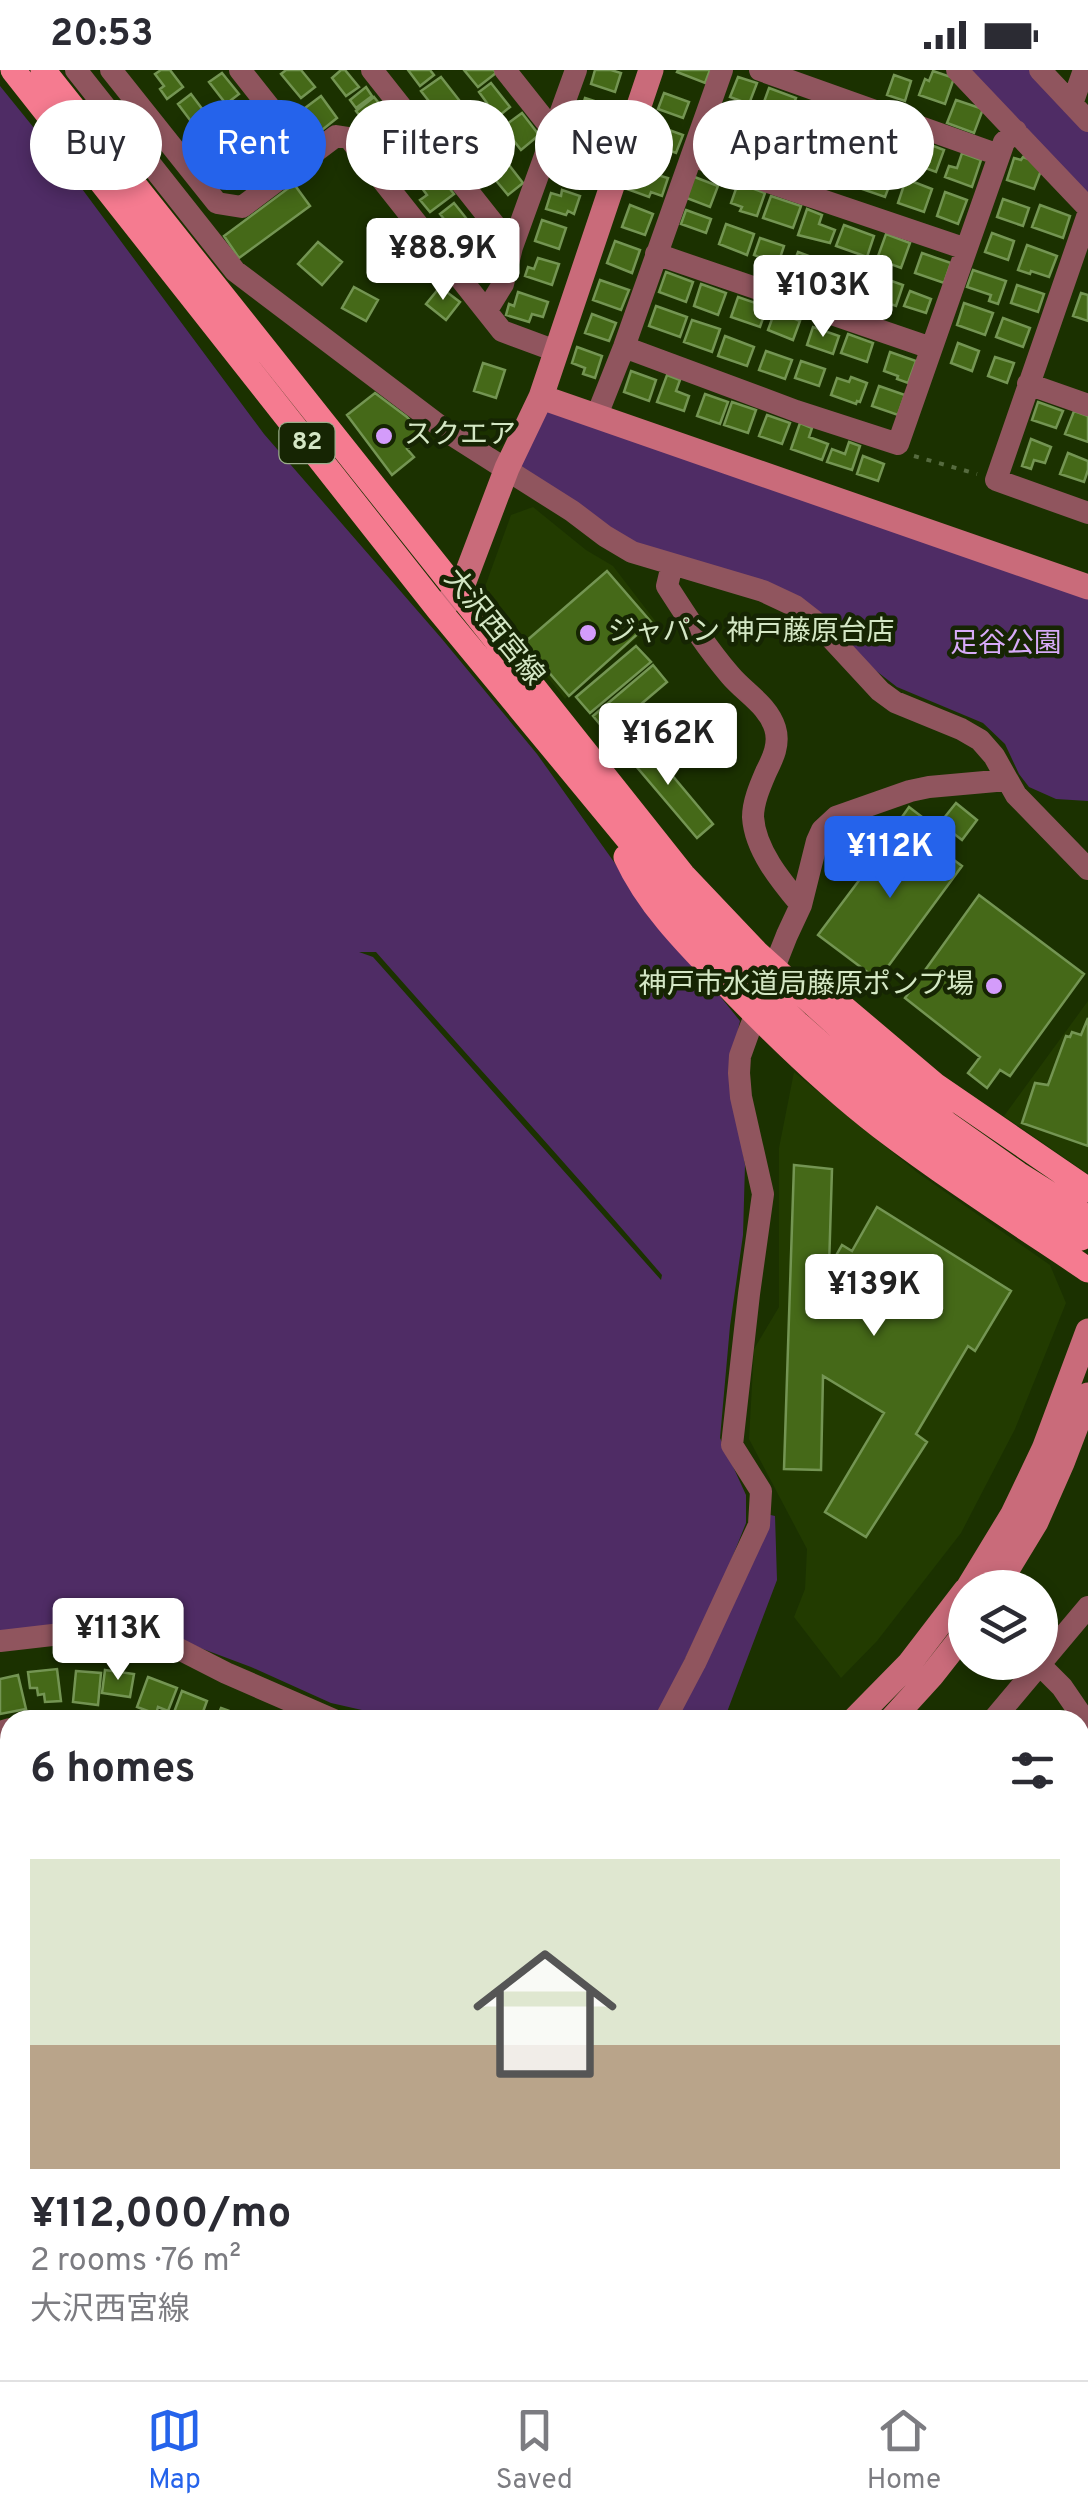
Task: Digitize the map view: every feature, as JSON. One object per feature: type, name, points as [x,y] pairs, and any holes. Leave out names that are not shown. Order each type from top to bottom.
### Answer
[{"type":"main road","name":"大沢西宮線","points":[[12,70],[438,610],[610,803],[757,953],[871,1056],[947,1124],[1018,1174],[1084,1228]]},
{"type":"main road","name":"大沢西宮線","points":[[43,70],[460,592],[610,803]]},
{"type":"main road","points":[[610,803],[631,869],[650,898],[753,1022],[878,1125],[1088,1270]]},
{"type":"main road","points":[[610,803],[935,1085],[1088,1190]]},
{"type":"street","points":[[76,70],[235,272],[450,433],[618,544],[672,565],[763,590],[795,606],[818,624],[880,692],[980,740],[1016,795],[1088,869]]},
{"type":"street","points":[[111,70],[182,160]]},
{"type":"street","points":[[240,70],[263,100]]},
{"type":"street","points":[[372,70],[512,247]]},
{"type":"street","points":[[505,70],[535,108]]},
{"type":"street","points":[[566,100],[576,70]]},
{"type":"street","points":[[438,610],[460,592],[508,468],[542,397],[650,70]]},
{"type":"street","points":[[597,415],[722,70]]},
{"type":"street","points":[[760,70],[999,156]]},
{"type":"street","points":[[957,70],[1088,211],[996,480],[1088,514]]},
{"type":"street","points":[[1040,70],[1080,112]]},
{"type":"street","points":[[1080,112],[1084,70]]},
{"type":"street","points":[[624,348],[898,444],[1004,142],[1016,132]]},
{"type":"street","points":[[326,144],[336,136],[349,138],[502,331],[556,351]]},
{"type":"street","points":[[692,156],[966,249]]},
{"type":"street","points":[[487,310],[502,284],[535,186]]},
{"type":"street","points":[[206,190],[216,203],[242,207],[264,190]]},
{"type":"street","points":[[656,254],[932,348]]},
{"type":"street","points":[[1028,384],[1088,405]]},
{"type":"street","points":[[542,397],[1088,587]]},
{"type":"street","points":[[672,565],[667,586],[707,647],[769,714],[777,732],[776,750],[758,792],[753,816],[760,845],[801,905]]},
{"type":"street","points":[[670,1710],[759,1526],[761,1491],[732,1445],[763,1194],[741,1096],[740,1056],[801,905],[817,841],[836,817],[929,787],[1006,780]]},
{"type":"street","points":[[978,1570],[1012,1514],[1044,1449],[1088,1331]]},
{"type":"street","points":[[1007,1570],[1036,1522],[1088,1396]]},
{"type":"street","points":[[1058,1645],[1088,1607]]},
{"type":"street","points":[[864,1710],[909,1664],[948,1613]]},
{"type":"street","points":[[0,1641],[104,1629],[177,1648],[311,1710]]},
{"type":"street","points":[[904,1710],[948,1655]]},
{"type":"street","points":[[1002,1710],[1029,1680]]},
{"type":"street","points":[[1055,1680],[1078,1710]]},
{"type":"path","points":[[898,444],[908,454],[996,480]]},
{"type":"shaded area","points":[[533,507],[586,550],[613,566],[656,622],[565,699],[482,595],[511,515]]},
{"type":"shaded area","points":[[1088,1001],[1088,1174],[1004,1116]]},
{"type":"shaded area","points":[[794,1072],[918,1173],[1050,1265],[1066,1303],[1015,1429],[961,1533],[877,1641],[841,1678],[794,1617],[805,1589],[807,1549],[749,1439],[754,1349],[779,1307],[779,1148]]},
{"type":"green space","points":[[968,70],[1033,70],[1088,128],[1088,198]]},
{"type":"green space","points":[[0,86],[30,123],[30,190],[83,190],[264,434],[537,754],[629,883],[740,1021],[729,1070],[745,1165],[743,1235],[720,1438],[746,1495],[746,1523],[661,1710],[362,1710],[331,1703],[163,1634],[108,1617],[0,1632]],"holes":[[[359,952],[376,952],[662,1275],[661,1280],[373,957]]]},
{"type":"green space","name":"足谷公園","points":[[541,397],[1088,587],[1088,801],[1056,799],[1029,787],[1005,744],[983,723],[897,687],[795,601],[647,552],[507,468]]},
{"type":"green space","points":[[762,1513],[775,1516],[777,1580],[728,1710],[675,1710]]},
{"type":"building","points":[[170,70],[183,87],[167,99],[155,74]]},
{"type":"building","points":[[301,70],[315,87],[301,98],[281,74]]},
{"type":"building","points":[[341,70],[359,87],[346,96],[332,78]]},
{"type":"building","points":[[408,70],[430,70],[434,75],[420,86]]},
{"type":"building","points":[[464,70],[494,70],[496,73],[478,87]]},
{"type":"building","points":[[595,70],[621,73],[615,92],[591,84]]},
{"type":"building","points":[[678,70],[710,70],[705,83]]},
{"type":"building","points":[[933,71],[954,78],[945,104],[919,95],[925,79],[929,81]]},
{"type":"building","points":[[222,73],[239,94],[223,100],[209,82]]},
{"type":"building","points":[[894,75],[911,81],[905,100],[887,95]]},
{"type":"building","points":[[441,77],[459,100],[428,100],[421,91]]},
{"type":"building","points":[[738,77],[757,83],[751,100],[730,97]]},
{"type":"building","points":[[491,83],[504,100],[485,100],[479,92]]},
{"type":"building","points":[[366,87],[372,96],[367,100],[350,100]]},
{"type":"building","points":[[769,88],[796,98],[795,100],[765,100]]},
{"type":"building","points":[[664,93],[689,102],[683,118],[673,114],[673,100],[661,100]]},
{"type":"building","points":[[956,100],[983,109],[974,133],[947,123]]},
{"type":"building","points":[[326,103],[337,118],[326,127]]},
{"type":"building","points":[[522,113],[535,130],[535,138],[521,150],[515,142],[515,118]]},
{"type":"building","points":[[673,131],[683,135],[676,153],[673,152]]},
{"type":"building","points":[[934,146],[944,150],[934,171]]},
{"type":"building","points":[[962,153],[981,160],[972,187],[945,177],[949,166],[957,168]]},
{"type":"building","points":[[1023,157],[1042,168],[1034,189],[1007,180],[1014,158]]},
{"type":"building","points":[[515,173],[523,183],[515,189]]},
{"type":"building","points":[[692,176],[693,190],[716,190],[710,207],[684,197]]},
{"type":"building","points":[[286,190],[298,190],[310,206],[239,258],[224,236]]},
{"type":"building","points":[[423,190],[451,190],[454,194],[430,212],[420,200],[427,195]]},
{"type":"building","points":[[562,190],[580,196],[574,214],[546,209],[551,193],[561,196]]},
{"type":"building","points":[[630,190],[664,190],[662,196],[651,192],[649,197]]},
{"type":"building","points":[[736,190],[765,193],[757,216],[740,211],[742,207],[731,203]]},
{"type":"building","points":[[865,190],[888,190],[885,197]]},
{"type":"building","points":[[902,190],[932,190],[924,212],[898,203]]},
{"type":"building","points":[[945,192],[967,200],[958,224],[937,216]]},
{"type":"building","points":[[771,196],[801,206],[793,228],[763,218]]},
{"type":"building","points":[[1003,199],[1029,208],[1023,226],[997,217]]},
{"type":"building","points":[[454,203],[470,223],[456,234],[440,214]]},
{"type":"building","points":[[630,205],[653,214],[645,235],[622,227]]},
{"type":"building","points":[[1040,205],[1070,216],[1063,238],[1032,227]]},
{"type":"building","points":[[807,209],[822,215],[819,224],[835,230],[830,243],[798,235]]},
{"type":"building","points":[[686,210],[711,219],[706,233],[681,224]]},
{"type":"building","points":[[542,220],[566,228],[559,249],[535,241]]},
{"type":"building","points":[[726,224],[754,234],[747,255],[719,244]]},
{"type":"building","points":[[844,225],[874,236],[867,257],[836,246]]},
{"type":"building","points":[[992,233],[1014,241],[1008,260],[985,252]]},
{"type":"building","points":[[886,234],[910,243],[901,268],[877,259]]},
{"type":"building","points":[[477,238],[480,243],[486,238],[496,251],[486,259],[482,254],[475,259],[466,247]]},
{"type":"building","points":[[760,238],[784,246],[778,264],[754,255]]},
{"type":"building","points":[[615,241],[640,250],[632,273],[607,263]]},
{"type":"building","points":[[318,242],[342,262],[322,285],[298,264]]},
{"type":"building","points":[[1027,245],[1057,256],[1049,277],[1018,270]]},
{"type":"building","points":[[798,252],[825,262],[818,283],[790,273]]},
{"type":"building","points":[[922,253],[951,263],[944,283],[915,273]]},
{"type":"building","points":[[538,258],[559,264],[552,285],[525,276],[528,267],[534,269]]},
{"type":"building","points":[[833,264],[861,273],[853,295],[825,285]]},
{"type":"building","points":[[973,270],[1006,281],[998,304],[989,301],[991,295],[967,287]]},
{"type":"building","points":[[666,272],[693,282],[686,302],[659,292]]},
{"type":"building","points":[[869,273],[903,285],[896,306],[861,294]]},
{"type":"building","points":[[600,280],[629,290],[621,310],[593,300]]},
{"type":"building","points":[[701,284],[726,293],[718,315],[694,306]]},
{"type":"building","points":[[1017,285],[1044,294],[1038,312],[1011,303]]},
{"type":"building","points":[[354,287],[378,300],[366,321],[342,308]]},
{"type":"building","points":[[440,287],[460,302],[446,320],[426,304]]},
{"type":"building","points":[[910,291],[931,299],[926,313],[904,306]]},
{"type":"building","points":[[518,292],[548,302],[543,317],[532,314],[529,322],[506,315]]},
{"type":"building","points":[[1081,293],[1088,295],[1088,321],[1073,316]]},
{"type":"building","points":[[738,297],[767,307],[760,327],[731,317]]},
{"type":"building","points":[[964,303],[993,313],[985,335],[957,325]]},
{"type":"building","points":[[656,306],[687,317],[680,337],[649,326]]},
{"type":"building","points":[[775,311],[800,321],[793,340],[768,330]]},
{"type":"building","points":[[592,314],[616,323],[609,341],[585,333]]},
{"type":"building","points":[[1003,318],[1030,328],[1023,347],[996,337]]},
{"type":"building","points":[[692,320],[720,329],[712,352],[684,342]]},
{"type":"building","points":[[813,327],[839,336],[833,354],[807,345]]},
{"type":"building","points":[[848,334],[873,343],[867,362],[841,353]]},
{"type":"building","points":[[725,336],[754,347],[747,366],[718,356]]},
{"type":"building","points":[[958,343],[979,351],[972,371],[951,363]]},
{"type":"building","points":[[577,347],[602,356],[595,378],[583,374],[585,368],[572,363]]},
{"type":"building","points":[[766,351],[792,360],[785,379],[759,370]]},
{"type":"building","points":[[890,352],[916,361],[908,383],[884,371]]},
{"type":"building","points":[[995,357],[1014,363],[1007,383],[988,376]]},
{"type":"building","points":[[801,361],[825,369],[819,386],[795,378]]},
{"type":"building","points":[[483,363],[505,370],[496,398],[474,391]]},
{"type":"building","points":[[631,371],[656,380],[649,401],[624,392]]},
{"type":"building","points":[[667,375],[680,380],[676,391],[689,396],[684,411],[657,402]]},
{"type":"building","points":[[851,377],[867,383],[856,404],[831,395],[837,378],[849,382]]},
{"type":"building","points":[[879,386],[905,395],[898,415],[872,406]]},
{"type":"building","points":[[375,393],[407,417],[423,436],[407,449],[414,457],[392,475],[347,415]]},
{"type":"building","points":[[705,394],[728,402],[720,424],[697,416]]},
{"type":"building","points":[[732,402],[756,410],[748,433],[724,425]]},
{"type":"building","points":[[1038,402],[1063,411],[1056,428],[1032,420]]},
{"type":"building","points":[[1074,411],[1088,416],[1088,442],[1065,434]]},
{"type":"building","points":[[767,415],[790,423],[782,444],[759,436]]},
{"type":"building","points":[[800,423],[812,428],[809,437],[828,444],[822,460],[791,449]]},
{"type":"building","points":[[1031,439],[1051,447],[1045,463],[1034,460],[1031,469],[1022,466]]},
{"type":"building","points":[[849,442],[860,446],[852,470],[827,462],[832,449],[845,454]]},
{"type":"building","points":[[1068,453],[1088,461],[1084,482],[1060,474]]},
{"type":"building","points":[[863,456],[884,464],[878,481],[857,474]]},
{"type":"building","points":[[607,571],[651,622],[569,696],[524,643]]},
{"type":"building","points":[[636,646],[651,662],[590,713],[576,697]]},
{"type":"building","points":[[653,665],[667,682],[607,733],[593,716]]},
{"type":"building","points":[[668,713],[693,742],[676,757],[651,727]]},
{"type":"building","points":[[640,737],[713,824],[697,838],[624,752]]},
{"type":"building","points":[[956,803],[977,820],[962,840],[940,823]]},
{"type":"building","points":[[909,807],[926,820],[919,830],[902,817]]},
{"type":"building","points":[[903,822],[962,866],[878,980],[818,935]]},
{"type":"building","name":"神戸市水道局藤原ポンプ場","points":[[979,895],[1084,974],[1010,1076],[1000,1070],[987,1088],[968,1073],[980,1057],[905,998]]},
{"type":"building","points":[[1088,1018],[1088,1146],[1022,1123],[1035,1083],[1048,1085],[1066,1036],[1070,1037],[1072,1032],[1081,1035]]},
{"type":"building","points":[[794,1165],[832,1169],[829,1268],[842,1245],[852,1251],[877,1207],[1011,1291],[975,1351],[968,1346],[916,1434],[927,1442],[866,1537],[825,1512],[884,1413],[823,1376],[821,1470],[784,1469]]},
{"type":"building","points":[[57,1669],[61,1701],[45,1702],[44,1694],[38,1695],[37,1688],[30,1688],[28,1672]]},
{"type":"building","points":[[105,1670],[134,1674],[130,1697],[102,1693]]},
{"type":"building","points":[[76,1671],[101,1673],[98,1705],[73,1702]]},
{"type":"building","points":[[18,1675],[26,1709],[0,1710],[0,1679]]},
{"type":"building","points":[[148,1677],[177,1688],[168,1710],[137,1707]]},
{"type":"building","points":[[182,1691],[207,1701],[204,1710],[175,1710]]},
{"type":"place","name":"スクエア","points":[[384,436]]},
{"type":"place","name":"ジャパン 神戸藤原台店","points":[[588,633]]},
{"type":"place","name":"神戸市水道局藤原ポンプ場","points":[[994,986]]}]
